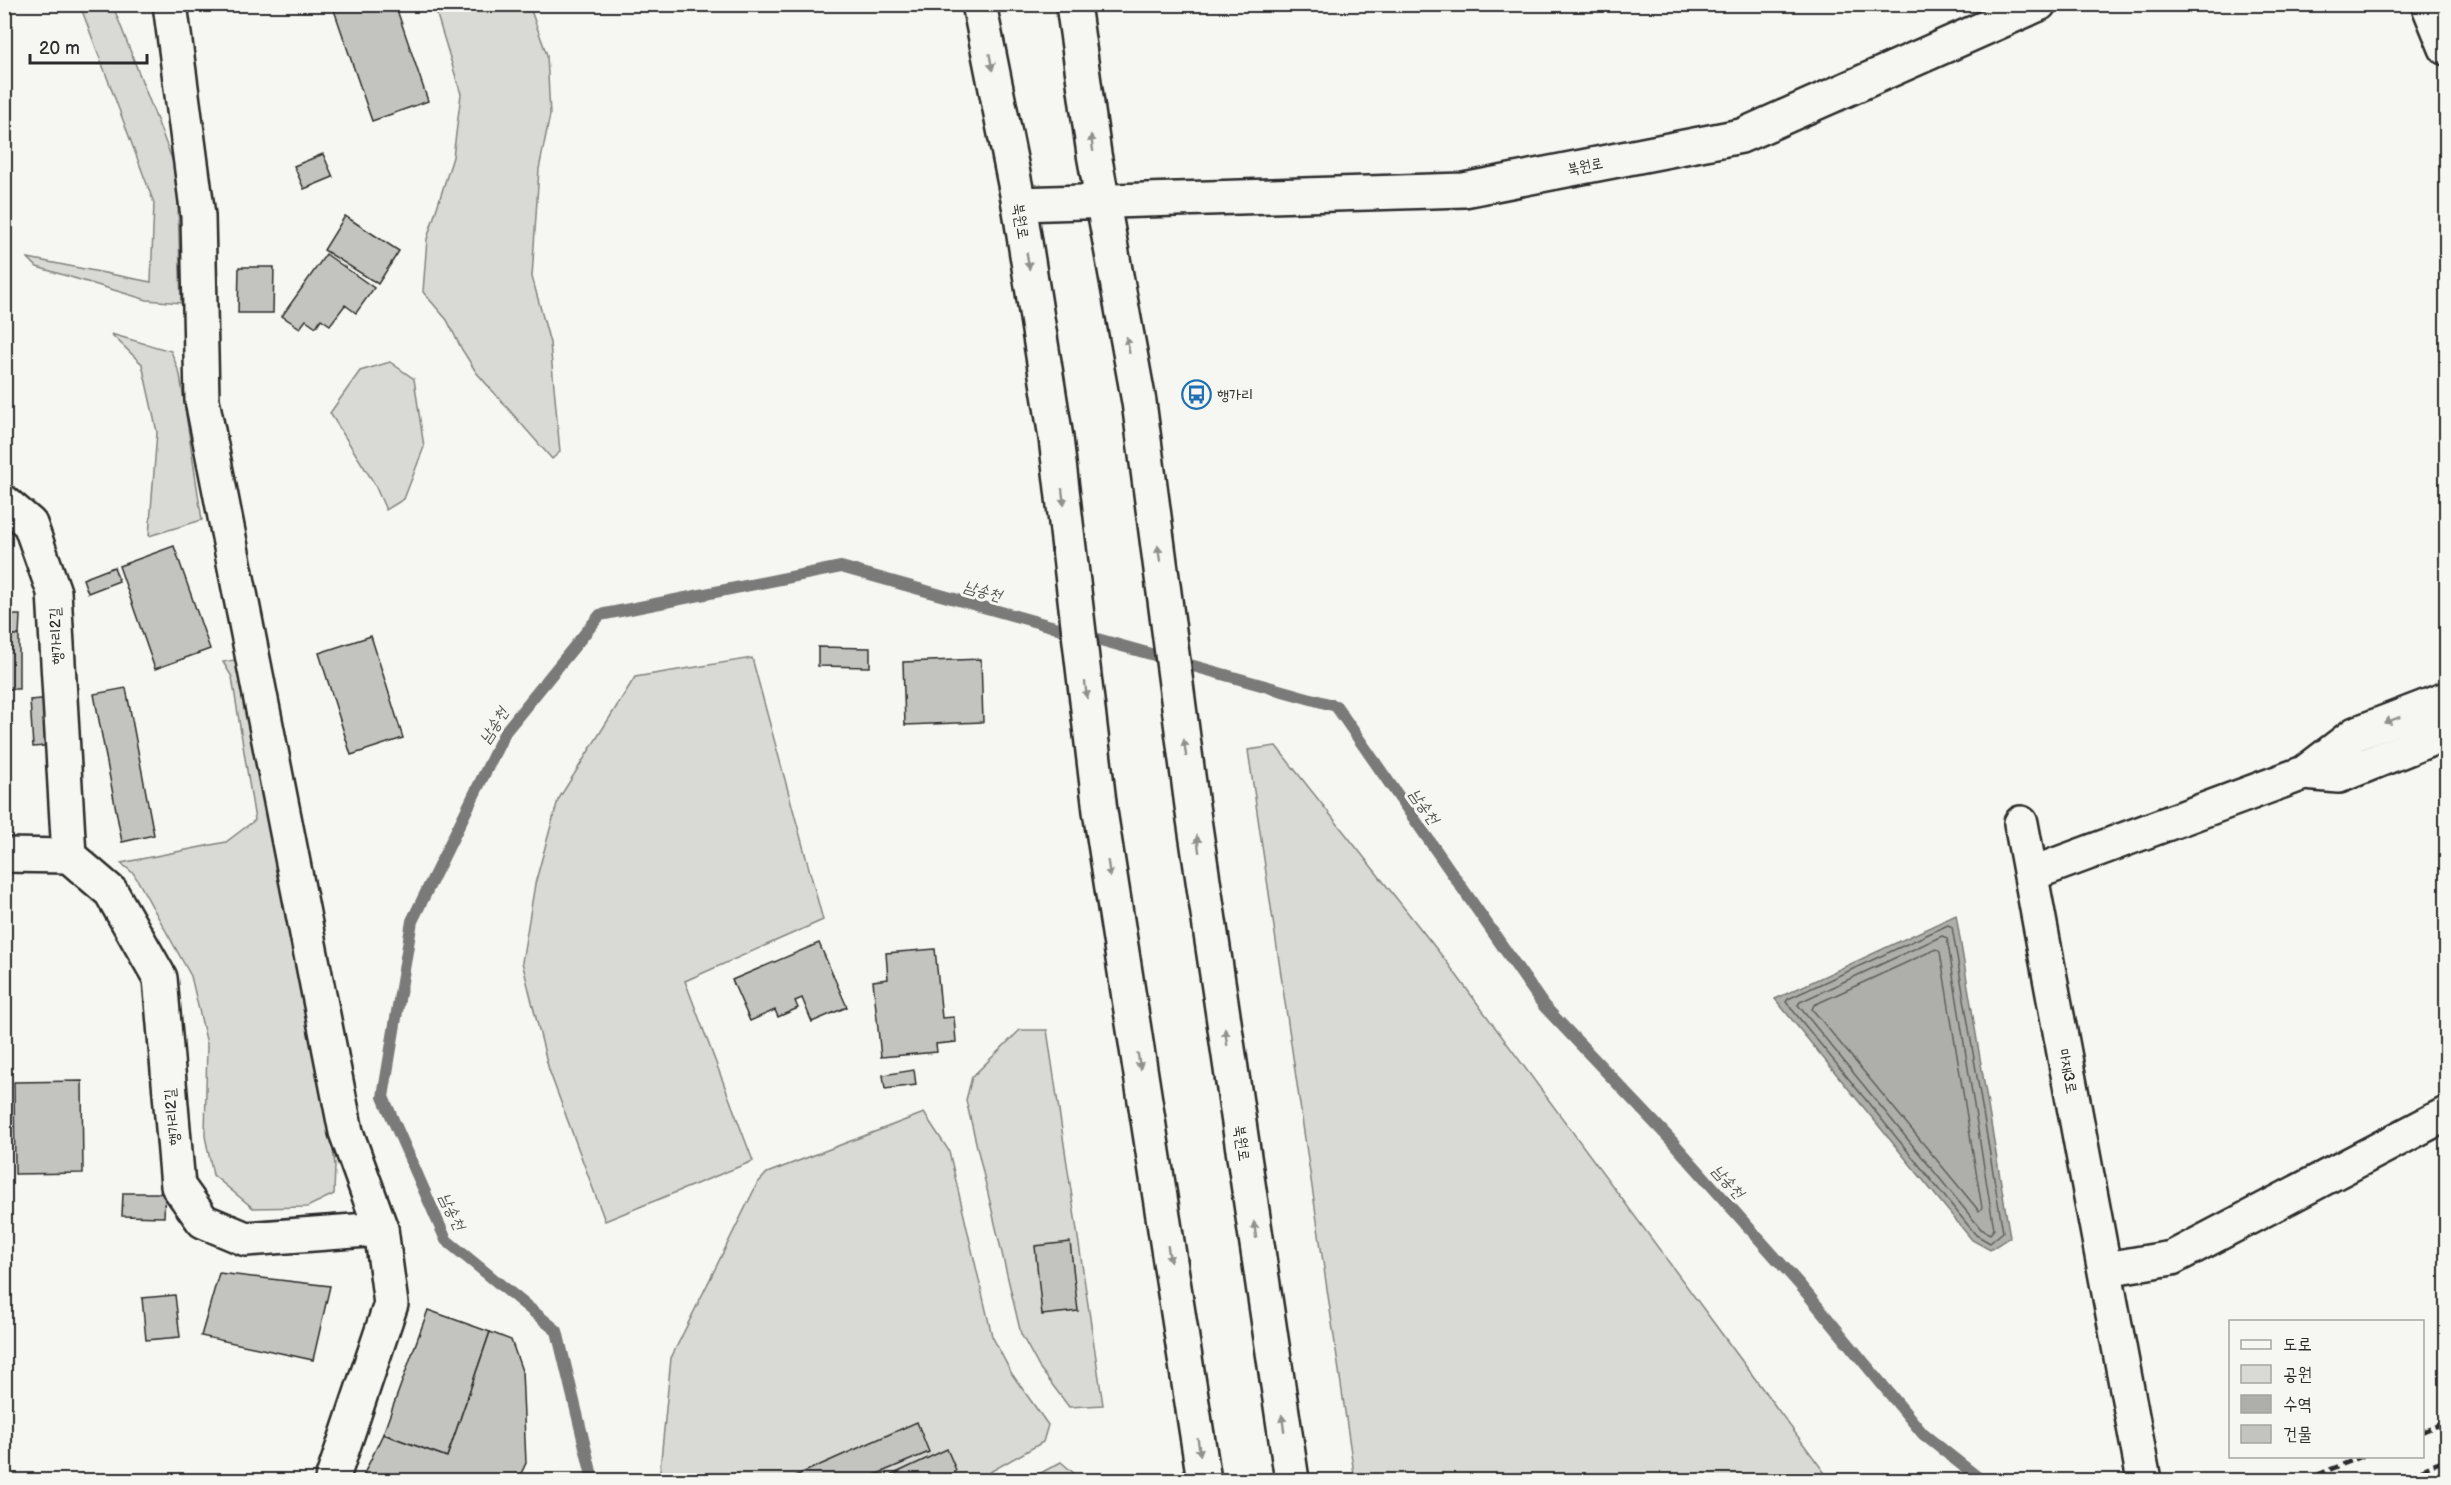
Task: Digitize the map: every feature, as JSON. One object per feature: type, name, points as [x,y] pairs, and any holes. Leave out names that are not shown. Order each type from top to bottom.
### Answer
[{"type":"street","points":[[170,4],[198,216],[202,400],[346,1132],[381,1230],[391,1305],[332,1480]]},
{"type":"street","name":"북원로","points":[[980,4],[1019,204],[1056,438],[1100,811],[1204,1480]]},
{"type":"street","points":[[1073,4],[1102,201]]},
{"type":"street","name":"북원로","points":[[1019,204],[1464,190],[1741,136],[2039,4]]},
{"type":"street","points":[[2428,4],[2446,48]]},
{"type":"street","name":"북원로","points":[[1102,201],[1139,402],[1192,806],[1292,1480]]},
{"type":"street","name":"행가리2길","points":[[4,502],[30,524],[54,592],[69,856],[111,892],[160,978],[178,1186],[203,1221],[246,1239],[381,1230]]},
{"type":"street","points":[[2031,873],[2304,773],[2355,734],[2446,699]]},
{"type":"street","points":[[2304,773],[2339,776],[2446,733]]},
{"type":"street","name":"마재3로","points":[[2021,824],[2144,1480]]},
{"type":"street","points":[[4,855],[69,856]]},
{"type":"street","points":[[2106,1269],[2172,1258],[2446,1114]]},
{"type":"green space","points":[[80,5],[111,5],[115,11],[177,172],[181,303],[147,300],[37,267],[28,258],[151,282],[154,203]]},
{"type":"green space","points":[[434,5],[529,5],[547,55],[550,115],[539,169],[532,277],[550,343],[560,452],[552,459],[476,372],[447,320],[423,292],[427,239],[453,157],[461,94]]},
{"type":"green space","points":[[111,334],[171,351],[180,375],[202,520],[149,536],[157,432],[142,364]]},
{"type":"green space","points":[[390,362],[414,379],[424,447],[404,499],[386,510],[374,483],[330,413],[360,371]]},
{"type":"green space","points":[[752,658],[823,920],[685,981],[753,1161],[605,1221],[549,1070],[522,962],[535,884],[558,800],[635,677]]},
{"type":"green space","points":[[240,659],[315,1017],[335,1165],[334,1194],[307,1207],[253,1208],[213,1175],[205,1136],[207,1044],[191,976],[134,874],[121,863],[226,842],[255,820],[232,677],[223,662]]},
{"type":"green space","points":[[1276,746],[1446,961],[1830,1480],[1355,1480],[1248,750]]},
{"type":"green space","points":[[1020,1030],[1047,1030],[1103,1405],[1069,1407],[1039,1367],[1021,1334],[966,1100],[972,1077]]},
{"type":"green space","points":[[924,1113],[949,1151],[992,1336],[1012,1374],[1048,1425],[1043,1442],[976,1480],[659,1480],[671,1358],[757,1184],[767,1173]]},
{"type":"green space","points":[[1061,1462],[1082,1480],[1028,1480]]},
{"type":"water","points":[[1956,915],[2010,1237],[1990,1250],[1972,1240],[1775,999]]},
{"type":"building","points":[[352,4],[395,4],[428,101],[372,121],[334,10]]},
{"type":"building","points":[[323,154],[333,177],[304,189],[294,166]]},
{"type":"building","points":[[345,216],[399,251],[378,284],[324,250]]},
{"type":"building","points":[[326,254],[374,288],[356,313],[345,305],[330,325],[321,319],[316,327],[306,320],[300,328],[282,316]]},
{"type":"building","points":[[239,267],[274,267],[273,313],[238,313]]},
{"type":"building","points":[[174,546],[210,649],[155,669],[119,566]]},
{"type":"building","points":[[114,567],[119,581],[88,593],[83,579]]},
{"type":"building","points":[[4,615],[20,615],[19,635],[4,635]]},
{"type":"building","points":[[4,635],[19,635],[19,689],[4,689]]},
{"type":"building","points":[[371,636],[403,738],[351,755],[319,653]]},
{"type":"building","points":[[818,647],[870,648],[870,667],[818,666]]},
{"type":"building","points":[[981,659],[983,722],[905,725],[903,662]]},
{"type":"building","points":[[126,688],[154,835],[122,842],[94,694]]},
{"type":"building","points":[[52,698],[56,745],[33,747],[30,700]]},
{"type":"building","points":[[819,943],[847,1007],[812,1022],[802,998],[795,1001],[798,1008],[778,1017],[775,1010],[750,1021],[732,980]]},
{"type":"building","points":[[935,949],[942,1018],[954,1017],[956,1042],[936,1044],[937,1052],[881,1057],[873,981],[888,979],[886,953]]},
{"type":"building","points":[[914,1070],[916,1085],[885,1089],[883,1075]]},
{"type":"building","points":[[82,1081],[83,1173],[15,1174],[14,1082]]},
{"type":"building","points":[[123,1193],[165,1193],[164,1217],[122,1216]]},
{"type":"building","points":[[1070,1242],[1078,1311],[1042,1315],[1035,1246]]},
{"type":"building","points":[[219,1273],[330,1286],[313,1360],[201,1336]]},
{"type":"building","points":[[175,1295],[180,1337],[146,1340],[142,1298]]},
{"type":"building","points":[[428,1310],[490,1332],[447,1457],[383,1434]]},
{"type":"building","points":[[490,1332],[511,1340],[522,1371],[526,1463],[518,1480],[361,1480],[383,1434],[447,1457]]},
{"type":"building","points":[[917,1422],[929,1452],[863,1480],[786,1480]]},
{"type":"building","points":[[947,1449],[956,1470],[946,1480],[881,1480]]},
{"type":"waterway","name":"남송천","points":[[593,1480],[557,1331],[446,1240],[383,1097],[412,921],[505,732],[600,615],[841,567],[1336,706],[1544,1006],[1670,1139],[1800,1285],[1923,1434],[1981,1480]]},
{"type":"railway","points":[[2424,1431],[2446,1422]]},
{"type":"railway","points":[[2305,1480],[2358,1458]]},
{"type":"railway","points":[[2396,1480],[2446,1460]]},
{"type":"place","name":"행가리","points":[[1196,395]]}]
